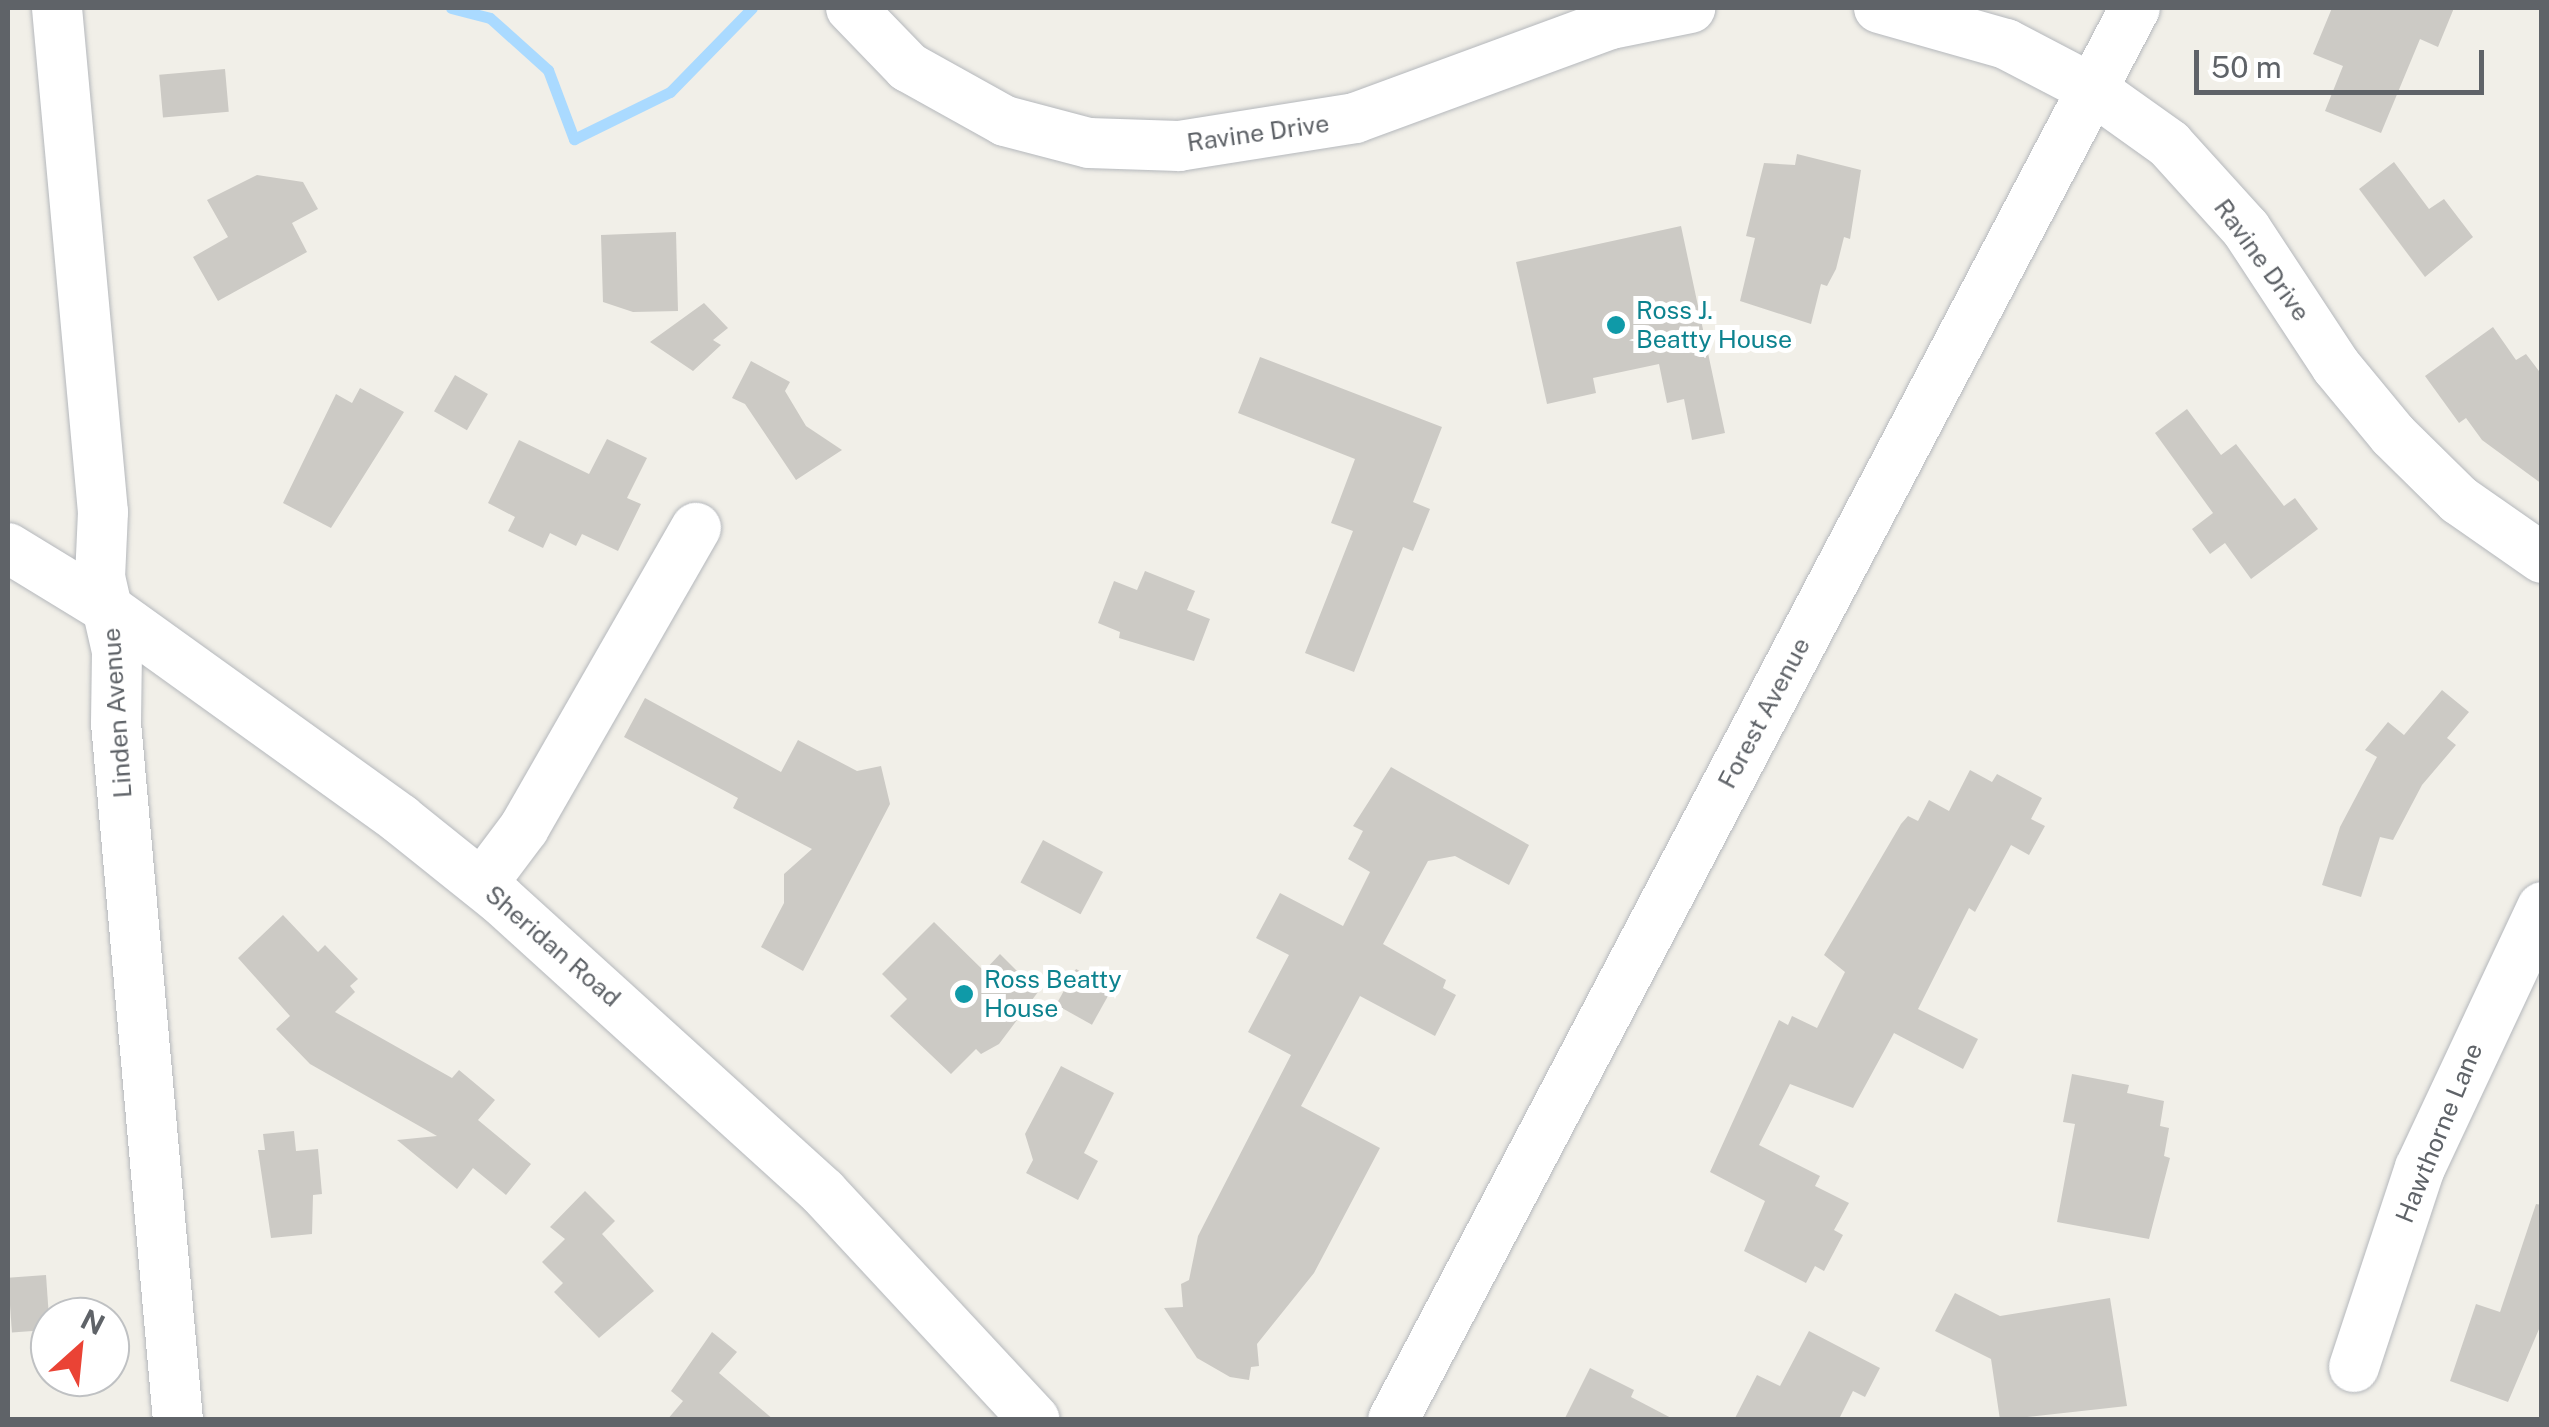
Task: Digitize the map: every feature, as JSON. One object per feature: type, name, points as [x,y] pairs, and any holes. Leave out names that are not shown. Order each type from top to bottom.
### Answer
[{"type":"street","name":"Ravine Drive","points":[[851,8],[908,68],[1004,122],[1088,143],[1179,146],[1356,118],[1611,24],[1690,8]]},
{"type":"street","name":"Ravine Drive","points":[[1878,8],[2006,44],[2092,89],[2169,144],[2246,229],[2336,366],[2394,434],[2458,500],[2542,558]]},
{"type":"street","name":"Forest Avenue","points":[[1393,1420],[2134,8]]},
{"type":"street","name":"Linden Avenue","points":[[58,15],[102,512],[100,577],[108,609],[178,1420]]},
{"type":"street","points":[[482,884],[524,828],[696,528]]},
{"type":"street","name":"Sheridan Road","points":[[8,548],[108,609],[482,884],[823,1192],[1035,1420]]},
{"type":"street","name":"Hawthorne Lane","points":[[2354,1367],[2420,1168],[2542,906]]},
{"type":"building","points":[[2332,8],[2454,8],[2438,47],[2420,39],[2381,133],[2325,111],[2343,66],[2313,54]]},
{"type":"building","points":[[225,69],[229,112],[163,118],[159,75]]},
{"type":"building","points":[[1797,154],[1861,170],[1850,239],[1844,237],[1827,286],[1821,284],[1811,324],[1740,301],[1755,238],[1746,236],[1764,163],[1795,165]]},
{"type":"building","points":[[2394,162],[2429,209],[2444,199],[2473,237],[2425,277],[2359,189]]},
{"type":"building","points":[[257,175],[303,182],[318,209],[292,223],[307,252],[218,301],[193,257],[228,237],[207,200]]},
{"type":"building","name":"Ross J. Beatty House","points":[[1681,226],[1725,433],[1692,440],[1684,399],[1667,403],[1659,364],[1593,378],[1596,393],[1547,404],[1516,262]]},
{"type":"building","points":[[676,232],[678,311],[633,312],[603,302],[601,235]]},
{"type":"building","points":[[704,303],[728,328],[713,340],[721,345],[693,371],[650,342]]},
{"type":"building","points":[[2493,327],[2516,360],[2526,354],[2542,375],[2542,484],[2482,440],[2466,418],[2459,423],[2425,376]]},
{"type":"building","points":[[1260,357],[1442,427],[1413,502],[1430,509],[1413,551],[1403,547],[1354,672],[1305,653],[1353,531],[1331,523],[1355,459],[1238,413]]},
{"type":"building","points":[[751,361],[790,382],[785,391],[806,426],[842,450],[796,480],[745,404],[732,398]]},
{"type":"building","points":[[455,375],[488,394],[467,430],[434,411]]},
{"type":"building","points":[[360,388],[404,412],[331,528],[283,503],[336,394],[352,403]]},
{"type":"building","points":[[2187,409],[2221,455],[2236,444],[2284,506],[2295,498],[2318,529],[2251,579],[2225,543],[2210,554],[2192,529],[2213,513],[2155,433]]},
{"type":"building","points":[[607,439],[647,458],[627,498],[641,504],[618,551],[582,534],[576,546],[550,533],[543,548],[508,531],[515,517],[488,503],[519,440],[589,474]]},
{"type":"building","points":[[1145,571],[1195,591],[1187,610],[1210,619],[1194,661],[1119,638],[1120,632],[1098,623],[1114,581],[1137,590]]},
{"type":"building","points":[[2442,690],[2469,712],[2447,738],[2456,745],[2422,785],[2393,840],[2380,837],[2361,897],[2322,885],[2340,827],[2377,757],[2365,750],[2388,722],[2404,735]]},
{"type":"building","points":[[645,698],[781,772],[798,740],[857,771],[881,766],[890,804],[803,971],[761,947],[784,903],[784,874],[812,849],[733,808],[738,798],[624,737]]},
{"type":"building","points":[[1391,767],[1529,845],[1509,885],[1455,856],[1428,861],[1383,944],[1446,980],[1443,988],[1456,995],[1435,1036],[1360,996],[1301,1106],[1380,1148],[1314,1273],[1257,1344],[1259,1366],[1251,1367],[1249,1380],[1230,1377],[1197,1358],[1164,1308],[1183,1307],[1181,1284],[1189,1280],[1198,1236],[1291,1055],[1248,1032],[1289,955],[1256,938],[1280,893],[1343,926],[1370,872],[1348,859],[1363,831],[1353,826]]},
{"type":"building","points":[[1970,770],[1992,782],[1997,774],[2042,798],[2031,819],[2045,826],[2029,855],[2011,845],[1975,912],[1969,908],[1918,1009],[1978,1039],[1963,1069],[1894,1033],[1853,1108],[1790,1084],[1759,1145],[1820,1176],[1815,1186],[1849,1203],[1834,1230],[1843,1235],[1824,1271],[1815,1266],[1806,1283],[1744,1251],[1765,1201],[1710,1172],[1779,1020],[1788,1025],[1792,1016],[1817,1028],[1845,972],[1824,955],[1901,824],[1908,816],[1918,821],[1929,800],[1949,811]]},
{"type":"building","points":[[1043,840],[1103,872],[1081,914],[1020,882]]},
{"type":"building","points":[[283,915],[318,952],[325,945],[358,979],[350,986],[355,992],[335,1012],[452,1078],[459,1070],[495,1100],[478,1120],[531,1164],[506,1195],[473,1168],[457,1189],[397,1140],[437,1136],[310,1064],[276,1029],[290,1016],[238,958]]},
{"type":"building","name":"Ross Beatty House","points":[[934,922],[984,971],[1000,954],[1038,992],[999,1044],[981,1054],[976,1049],[951,1074],[890,1016],[907,999],[882,974]]},
{"type":"building","points":[[1076,969],[1112,989],[1092,1025],[1056,1005]]},
{"type":"building","points":[[1061,1066],[1114,1093],[1084,1153],[1098,1161],[1078,1200],[1026,1173],[1033,1160],[1025,1134]]},
{"type":"building","points":[[2072,1074],[2129,1085],[2127,1093],[2164,1101],[2160,1126],[2169,1128],[2164,1156],[2170,1158],[2149,1239],[2057,1222],[2075,1124],[2063,1122]]},
{"type":"building","points":[[294,1131],[296,1151],[318,1149],[322,1194],[313,1195],[312,1234],[271,1238],[258,1150],[265,1150],[263,1134]]},
{"type":"building","points":[[585,1191],[615,1221],[602,1234],[654,1291],[599,1338],[554,1292],[563,1283],[542,1262],[565,1239],[550,1227]]},
{"type":"building","points":[[2536,1204],[2542,1205],[2542,1322],[2508,1402],[2450,1381],[2476,1304],[2500,1312]]},
{"type":"building","points":[[46,1275],[48,1297],[30,1297],[30,1331],[12,1333],[8,1278]]},
{"type":"building","points":[[1955,1293],[2000,1316],[2110,1298],[2127,1406],[2000,1420],[1991,1359],[1935,1331]]},
{"type":"building","points":[[1809,1331],[1880,1368],[1865,1397],[1853,1391],[1840,1417],[1845,1420],[1734,1420],[1757,1375],[1780,1386]]},
{"type":"building","points":[[712,1332],[737,1352],[719,1373],[774,1420],[667,1420],[683,1401],[671,1391]]},
{"type":"building","points":[[1590,1368],[1634,1390],[1631,1397],[1675,1420],[1564,1420]]},
{"type":"waterway","points":[[451,8],[490,18],[548,70],[574,139],[670,92],[752,8]]},
{"type":"place","name":"Ross J. Beatty House","points":[[1616,325]]},
{"type":"place","name":"Ross Beatty House","points":[[964,994]]}]
